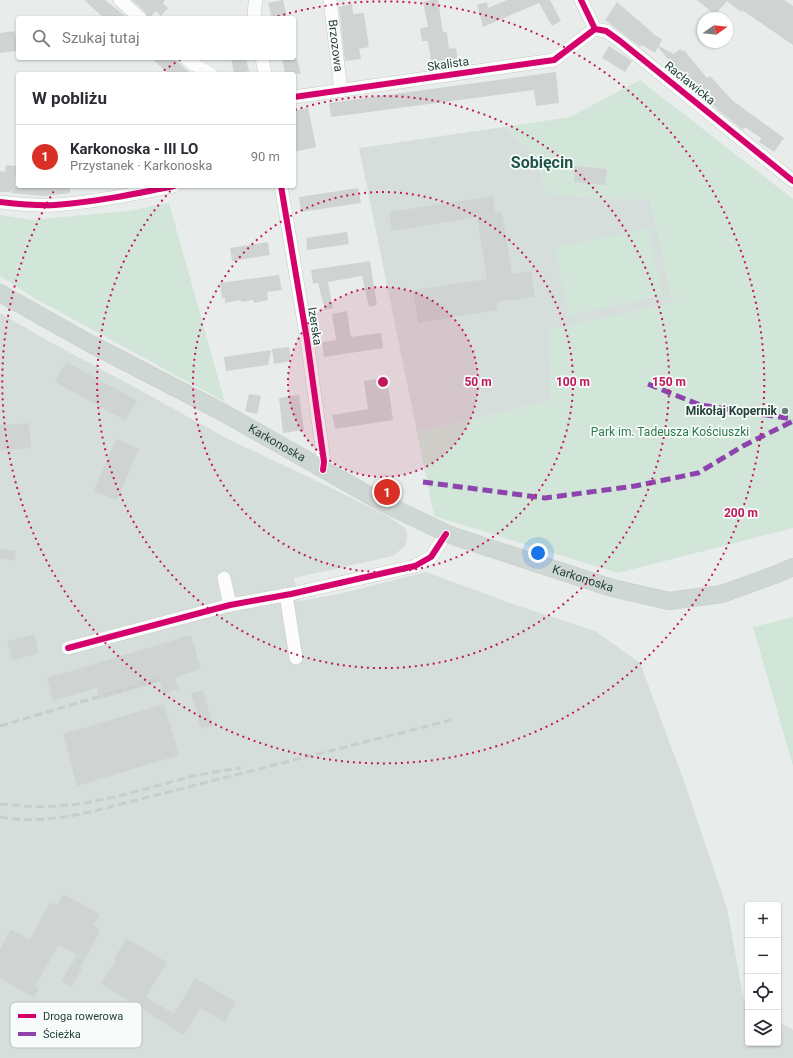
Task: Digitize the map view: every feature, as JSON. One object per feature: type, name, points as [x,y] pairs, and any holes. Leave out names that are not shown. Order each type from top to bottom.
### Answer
[{"type":"main road","name":"Karkonoska","points":[[0,293],[89,343],[224,413],[383,503],[446,534],[612,588],[669,601],[722,594],[793,567]]},
{"type":"street","points":[[120,0],[138,16]]},
{"type":"street","points":[[255,16],[256,0]]},
{"type":"street","name":"Brzozowa","points":[[330,0],[341,91]]},
{"type":"street","points":[[581,0],[595,29]]},
{"type":"street","name":"Skalista","points":[[296,97],[554,60],[595,29]]},
{"type":"street","name":"Racławicka","points":[[595,29],[606,31],[620,41],[793,181]]},
{"type":"street","points":[[188,60],[207,72]]},
{"type":"street","points":[[262,60],[265,72]]},
{"type":"street","points":[[0,202],[24,205],[55,205],[131,195],[164,188]]},
{"type":"street","name":"Izerska","points":[[282,188],[307,340],[324,462],[323,470]]},
{"type":"street","points":[[68,648],[126,631],[230,605],[286,595],[415,566],[431,557],[446,534]]},
{"type":"street","points":[[224,578],[230,605]]},
{"type":"street","points":[[286,595],[296,658]]},
{"type":"shaded area","points":[[504,127],[531,150],[549,195],[650,200],[674,303],[549,330],[551,401],[417,432],[359,148]]},
{"type":"shaded area","points":[[0,313],[228,439],[389,517],[405,528],[407,541],[404,547],[393,556],[294,578],[300,601],[339,594],[426,572],[510,603],[595,631],[640,663],[685,784],[727,908],[745,1002],[745,1046],[781,1046],[781,1023],[793,1030],[793,1058],[0,1058]]},
{"type":"green space","name":"Park im. Tadeusza Kościuszki","points":[[640,80],[793,199],[793,528],[618,573],[434,516],[417,432],[551,401],[549,330],[674,302],[650,200],[549,195],[531,150],[504,127],[570,117]]},
{"type":"green space","points":[[169,203],[225,402],[36,299],[0,276],[0,215],[31,220],[128,211]]},
{"type":"green space","points":[[648,228],[662,295],[569,316],[555,248]]},
{"type":"green space","points":[[793,617],[793,766],[753,627]]},
{"type":"building","points":[[84,0],[105,0],[125,16],[102,16]]},
{"type":"building","points":[[132,0],[165,0],[163,3],[168,8],[161,16],[156,11],[152,16],[147,16],[145,12]]},
{"type":"building","points":[[283,0],[287,16],[271,16],[268,3]]},
{"type":"building","points":[[438,0],[443,32],[447,32],[449,49],[456,48],[458,64],[432,68],[428,41],[422,41],[420,28],[428,27],[423,2]]},
{"type":"building","points":[[507,0],[550,0],[561,21],[552,26],[539,3],[483,27],[477,5],[487,2],[488,8]]},
{"type":"building","points":[[697,0],[784,0],[793,6],[793,45],[742,10],[741,12],[727,1],[718,12],[711,12]]},
{"type":"building","points":[[617,2],[653,34],[662,39],[659,46],[674,54],[680,49],[682,51],[684,50],[707,78],[710,76],[732,100],[784,138],[774,152],[759,142],[761,138],[745,127],[743,130],[718,110],[687,78],[685,80],[658,47],[655,53],[642,45],[640,47],[605,20]]},
{"type":"building","points":[[352,4],[353,14],[364,13],[369,47],[359,49],[361,59],[345,61],[339,7]]},
{"type":"building","points":[[15,31],[16,51],[0,53],[0,33]]},
{"type":"building","points":[[609,46],[632,61],[625,72],[602,58]]},
{"type":"building","points":[[297,58],[301,74],[296,74],[296,72],[285,72],[282,60],[296,60]]},
{"type":"building","points":[[153,60],[175,60],[189,72],[167,72]]},
{"type":"building","points":[[231,60],[246,60],[249,71],[234,72]]},
{"type":"building","points":[[556,72],[559,103],[536,106],[534,90],[331,117],[329,103]]},
{"type":"building","points":[[308,108],[316,147],[296,152],[296,111]]},
{"type":"building","points":[[6,165],[16,166],[16,188],[70,188],[70,193],[44,196],[12,193],[12,191],[0,192],[0,171],[5,172]]},
{"type":"building","points":[[575,166],[607,169],[605,185],[574,182]]},
{"type":"building","points":[[358,188],[361,203],[301,212],[299,197]]},
{"type":"building","points":[[493,196],[495,213],[502,212],[512,274],[531,271],[535,297],[497,302],[498,310],[418,323],[413,290],[487,279],[477,217],[392,231],[389,212]]},
{"type":"building","points":[[347,232],[349,244],[307,250],[306,238]]},
{"type":"building","points":[[268,242],[270,255],[232,261],[230,248]]},
{"type":"building","points":[[370,261],[377,305],[369,307],[362,276],[328,282],[333,308],[325,310],[318,283],[313,284],[311,270]]},
{"type":"building","points":[[279,275],[282,290],[267,292],[268,300],[254,303],[253,300],[241,302],[241,300],[225,303],[225,298],[222,298],[220,283]]},
{"type":"building","points":[[347,311],[351,337],[381,333],[383,348],[324,357],[322,342],[336,340],[332,314]]},
{"type":"building","points":[[289,347],[291,361],[274,364],[272,349]]},
{"type":"building","points":[[271,350],[268,365],[226,371],[224,357]]},
{"type":"building","points":[[66,362],[137,400],[126,421],[55,382]]},
{"type":"building","points":[[387,377],[393,420],[335,429],[332,415],[368,409],[364,381]]},
{"type":"building","points":[[249,394],[261,396],[257,414],[245,411]]},
{"type":"building","points":[[299,395],[304,430],[283,433],[279,398]]},
{"type":"building","points":[[29,423],[31,448],[0,450],[0,425]]},
{"type":"building","points":[[116,439],[139,449],[117,500],[94,491]]},
{"type":"building","points":[[0,548],[16,551],[15,561],[0,558]]},
{"type":"building","points":[[34,634],[39,653],[12,660],[7,641]]},
{"type":"building","points":[[191,635],[201,669],[175,677],[179,689],[163,694],[160,682],[100,699],[97,688],[53,701],[47,678]]},
{"type":"building","points":[[203,690],[213,726],[201,729],[191,693]]},
{"type":"building","points":[[164,704],[179,755],[77,786],[63,734]]},
{"type":"building","points":[[63,894],[100,914],[93,925],[101,930],[80,968],[82,969],[71,987],[61,982],[77,955],[59,945],[35,986],[39,988],[34,998],[0,978],[0,949],[11,929],[30,940],[50,902],[57,906]]},
{"type":"building","points":[[126,938],[167,962],[146,997],[174,1014],[195,978],[236,1002],[225,1022],[201,1008],[184,1035],[142,1009],[142,1002],[130,1002],[101,984],[116,960],[114,959]]},
{"type":"railway","points":[[0,726],[158,679]]},
{"type":"railway","points":[[0,817],[36,820],[82,814],[451,720]]},
{"type":"railway","points":[[0,804],[22,806],[78,804],[115,797],[193,776],[241,768]]},
{"type":"marked path","points":[[648,384],[700,405],[793,419]]},
{"type":"marked path","points":[[423,482],[545,498],[635,486],[698,473],[743,446],[793,421]]},
{"type":"cycle path","points":[[581,0],[595,29],[606,31],[620,41],[793,181]]},
{"type":"cycle path","points":[[296,97],[554,60],[595,29]]},
{"type":"cycle path","points":[[0,202],[41,205],[70,204],[163,188]]},
{"type":"cycle path","points":[[281,188],[307,340],[324,462],[323,470]]},
{"type":"cycle path","points":[[68,648],[230,605],[291,594],[415,566],[431,557],[446,534]]},
{"type":"place","name":"Mikołaj Kopernik","points":[[785,411]]},
{"type":"place","name":"Karkonoska - III LO","points":[[387,492]]},
{"type":"district","name":"Sobięcin","points":[[542,162]]}]
